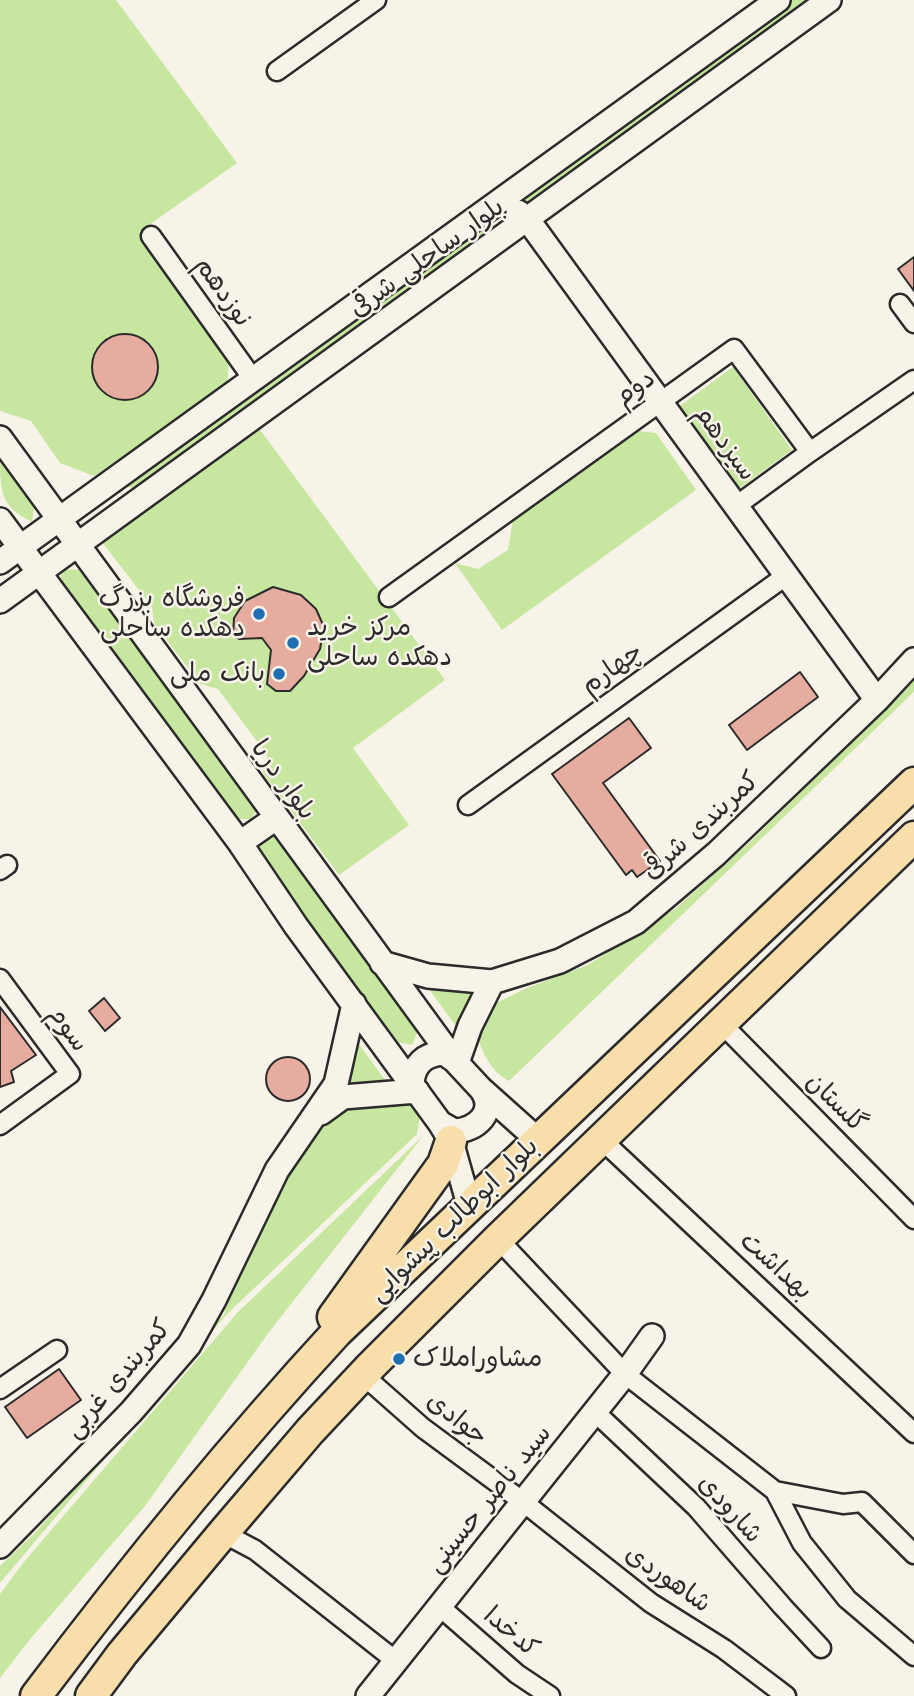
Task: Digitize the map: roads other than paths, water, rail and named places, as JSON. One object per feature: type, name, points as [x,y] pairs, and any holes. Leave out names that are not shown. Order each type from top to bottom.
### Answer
[{"type":"highway","name":"بلوار ابوطالب پیشوایی","points":[[36,1696],[146,1555],[268,1408],[337,1332],[914,783]]},
{"type":"highway","name":"بلوار ابوطالب پیشوایی","points":[[91,1696],[122,1654],[223,1533],[310,1431],[363,1375],[498,1239],[914,837]]},
{"type":"highway","points":[[268,1408],[443,1164],[445,1132]]},
{"type":"street","points":[[277,71],[376,0]]},
{"type":"street","name":"بلوار ساحلی شرقی","points":[[0,562],[778,0]]},
{"type":"street","name":"بلوار ساحلی شرقی","points":[[0,601],[829,0]]},
{"type":"street","name":"سیزدهم","points":[[501,200],[528,220],[877,700]]},
{"type":"street","name":"نوزدهم","points":[[151,236],[253,379]]},
{"type":"street","points":[[900,304],[914,323]]},
{"type":"street","name":"دوم","points":[[389,597],[734,349],[810,452]]},
{"type":"street","points":[[736,506],[914,380]]},
{"type":"street","name":"بلوار دریا","points":[[0,438],[455,1062],[538,1140]]},
{"type":"street","points":[[0,520],[29,541],[48,566],[296,926],[415,1087],[445,1132],[469,1205]]},
{"type":"street","name":"چهارم","points":[[468,806],[787,575]]},
{"type":"street","name":"کمربندی شرقی","points":[[492,982],[559,961],[636,922],[716,854],[877,700],[914,660]]},
{"type":"street","points":[[240,843],[276,818]]},
{"type":"street","points":[[382,963],[428,976],[492,982],[455,1062],[443,1053],[428,1056],[415,1068],[415,1087]]},
{"type":"street","name":"سوم","points":[[0,979],[69,1074],[0,1125]]},
{"type":"street","name":"کمربندی غربی","points":[[0,1546],[131,1412],[189,1345],[278,1170],[336,1084],[354,1004]]},
{"type":"street","name":"گلستان","points":[[722,1024],[914,1219]]},
{"type":"street","points":[[313,1118],[343,1097],[415,1087]]},
{"type":"street","points":[[445,1132],[472,1129],[480,1123],[487,1105],[486,1096],[481,1089]]},
{"type":"street","name":"بهداشت","points":[[602,1140],[914,1433]]},
{"type":"street","points":[[498,1239],[625,1374],[775,1491],[802,1543],[847,1599],[914,1656]]},
{"type":"street","name":"سید ناصر حسینی","points":[[368,1696],[625,1374],[652,1336]]},
{"type":"street","points":[[0,1389],[57,1350]]},
{"type":"street","name":"جوادی","points":[[363,1375],[423,1428],[523,1502]]},
{"type":"street","name":"شارودی","points":[[595,1412],[696,1507],[821,1647]]},
{"type":"street","points":[[775,1491],[843,1504],[862,1502],[914,1554]]},
{"type":"street","name":"شاهوردی","points":[[523,1502],[651,1603],[724,1650],[786,1696]]},
{"type":"street","points":[[223,1533],[255,1550],[396,1661]]},
{"type":"street","name":"کدخدا","points":[[439,1606],[517,1674],[551,1696]]},
{"type":"place","name":"فروشگاه بزرگ دهکده ساحلی","points":[[259,614]]},
{"type":"place","name":"مرکز خرید دهکده ساحلی","points":[[293,643]]},
{"type":"place","name":"بانک ملی","points":[[279,674]]},
{"type":"place","name":"مشاوراملاک","points":[[399,1359]]}]
